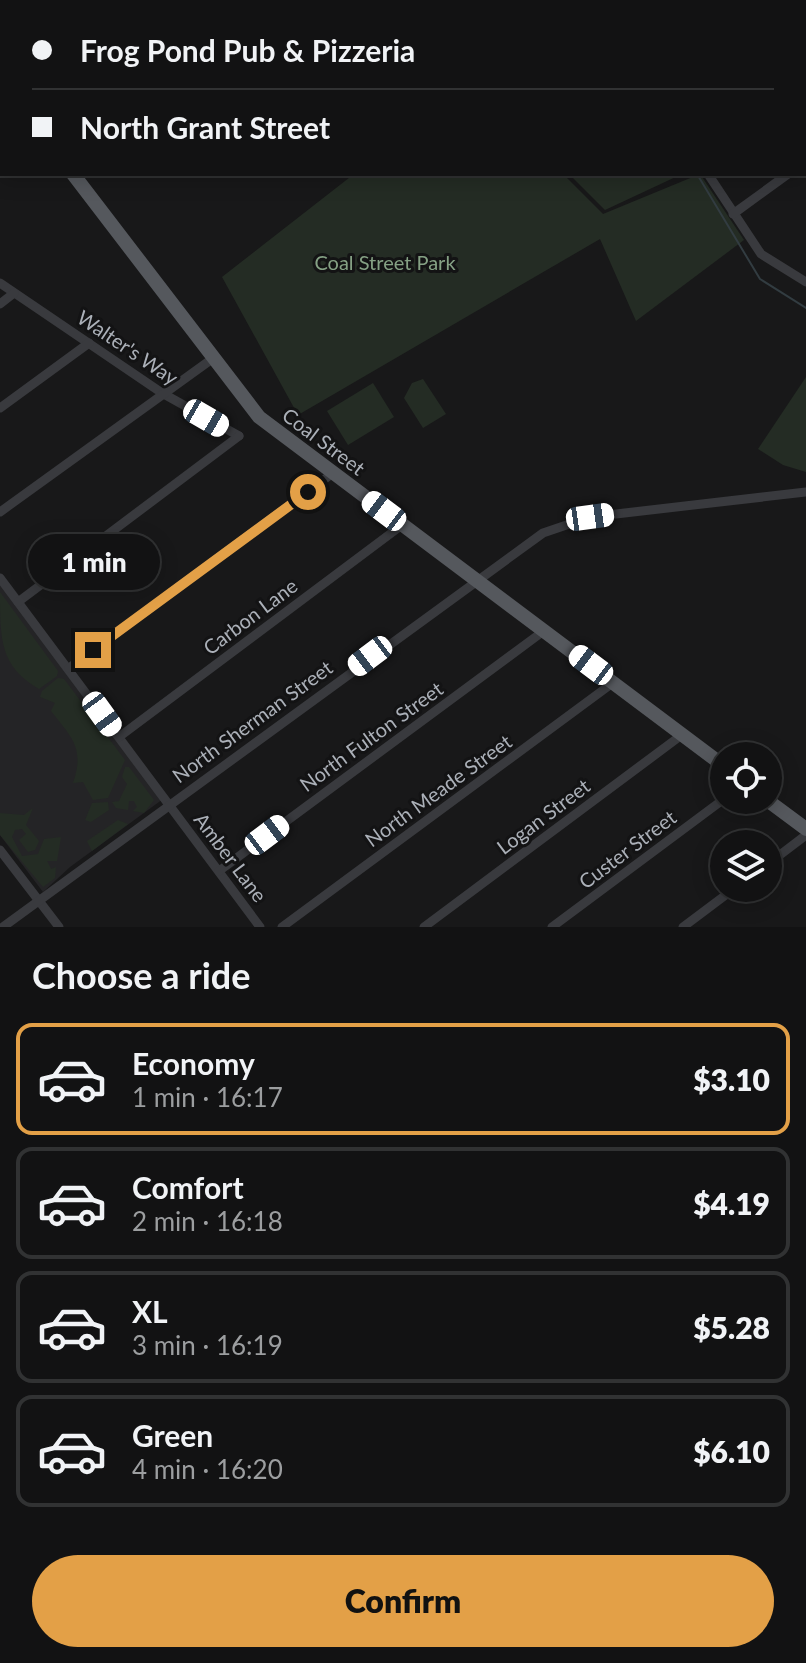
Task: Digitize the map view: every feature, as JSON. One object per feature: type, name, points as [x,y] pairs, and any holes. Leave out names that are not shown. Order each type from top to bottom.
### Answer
[{"type":"main road","name":"Coal Street","points":[[75,176],[259,417],[710,755]]},
{"type":"main road","points":[[782,811],[806,829]]},
{"type":"street","points":[[709,176],[761,254],[806,282]]},
{"type":"street","points":[[733,214],[785,176]]},
{"type":"street","name":"Walter's Way","points":[[0,283],[162,393],[239,436],[18,602]]},
{"type":"street","points":[[0,304],[14,293]]},
{"type":"street","points":[[0,408],[89,343]]},
{"type":"street","points":[[0,512],[212,359]]},
{"type":"street","points":[[69,668],[333,473]]},
{"type":"street","name":"North Sherman Street","points":[[3,927],[477,578],[543,533],[590,517],[806,492]]},
{"type":"street","name":"Carbon Lane","points":[[119,737],[402,525]]},
{"type":"street","name":"Amber Lane","points":[[0,578],[260,927]]},
{"type":"street","name":"North Fulton Street","points":[[219,871],[545,630]]},
{"type":"street","name":"North Meade Street","points":[[282,927],[614,682]]},
{"type":"street","name":"Logan Street","points":[[424,927],[683,734]]},
{"type":"street","name":"Custer Street","points":[[552,927],[710,809]]},
{"type":"street","points":[[782,853],[806,835]]},
{"type":"street","points":[[0,850],[59,927]]},
{"type":"street","points":[[683,927],[716,902]]},
{"type":"shaded area","points":[[0,578],[163,799],[70,867],[43,892],[0,835]]},
{"type":"green space","name":"Coal Street Park","points":[[351,176],[565,176],[603,214],[701,176],[744,240],[636,321],[600,239],[298,415],[222,277]]},
{"type":"green space","points":[[571,176],[678,176],[605,210]]},
{"type":"green space","points":[[806,377],[806,472],[783,465],[758,449]]},
{"type":"green space","points":[[423,379],[446,414],[423,428],[404,398],[412,383]]},
{"type":"green space","points":[[373,383],[394,417],[348,445],[327,411]]},
{"type":"green space","points":[[0,592],[58,671],[57,676],[39,689],[16,671],[5,650]]},
{"type":"green space","points":[[58,678],[64,679],[125,760],[108,798],[93,800],[83,782],[73,783],[78,761],[74,744],[51,711],[55,703],[40,697],[42,691]]},
{"type":"green space","points":[[125,767],[129,767],[154,800],[144,813],[133,811],[137,807],[134,801],[129,801],[128,810],[116,808],[112,802],[119,801],[127,784],[122,777]]},
{"type":"green space","points":[[108,802],[109,810],[91,822],[85,820],[92,803]]},
{"type":"green space","points":[[33,808],[26,825],[39,841],[35,850],[28,852],[19,840],[26,834],[22,829],[15,830],[12,837],[22,856],[38,854],[44,839],[61,837],[57,861],[47,861],[51,869],[56,867],[55,878],[43,887],[0,835],[0,813],[24,815]]},
{"type":"green space","points":[[118,820],[128,824],[92,851],[87,841]]},
{"type":"waterway","points":[[698,176],[760,279],[806,308]]},
{"type":"route","points":[[93,650],[308,492]]}]
